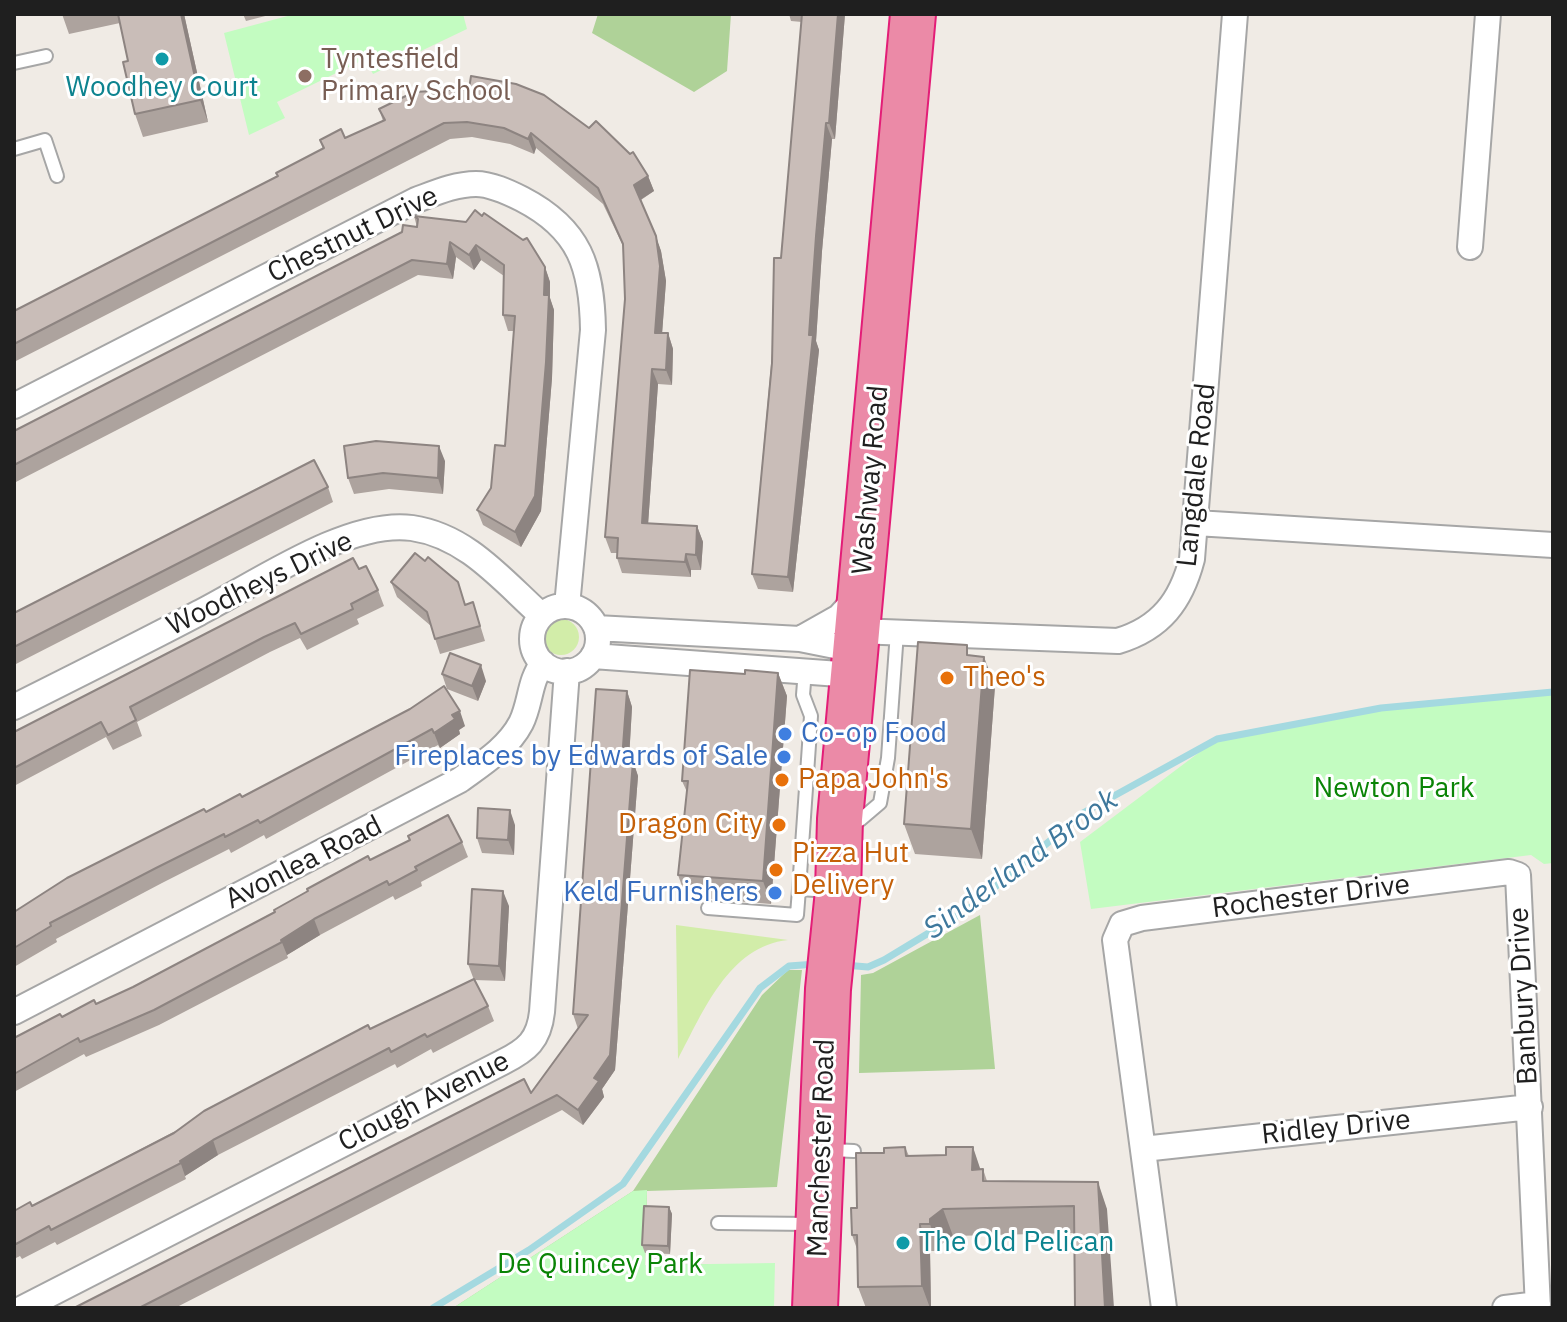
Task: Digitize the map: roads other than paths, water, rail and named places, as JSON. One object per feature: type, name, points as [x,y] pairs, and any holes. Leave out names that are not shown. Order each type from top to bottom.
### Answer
[{"type":"highway","name":"Washway Road","points":[[830,968],[819,890],[840,819],[864,636],[913,14]]},
{"type":"highway","name":"Manchester Road","points":[[815,1308],[819,1223],[838,1151],[830,968]]},
{"type":"street","name":"Langdale Road","points":[[864,636],[1102,642],[1137,635],[1155,624],[1180,594],[1192,559],[1196,523],[1235,14]]},
{"type":"street","points":[[1470,247],[1488,14]]},
{"type":"street","name":"Chestnut Drive","points":[[14,406],[416,200],[476,184],[496,188],[540,209],[563,227],[580,252],[593,296],[588,389],[567,606]]},
{"type":"street","points":[[1196,523],[1553,545]]},
{"type":"street","name":"Woodheys Drive","points":[[14,707],[315,552],[384,527],[412,528],[455,541],[483,560],[541,615]]},
{"type":"street","points":[[567,606],[585,612],[598,637],[593,656],[586,664],[567,671],[543,663],[532,640],[541,615],[567,606]]},
{"type":"street","points":[[800,639],[839,617],[864,636]]},
{"type":"street","points":[[596,628],[800,639],[864,636]]},
{"type":"street","points":[[593,656],[805,670],[864,636]]},
{"type":"street","name":"Avonlea Road","points":[[14,1012],[460,780],[509,741],[521,722],[535,673],[543,663]]},
{"type":"street","name":"Clough Avenue","points":[[23,1308],[503,1062],[524,1051],[535,1040],[542,1012],[567,671]]},
{"type":"street","name":"Rochester Drive","points":[[1143,1149],[1115,940],[1122,924],[1142,918],[1509,872],[1518,875]]},
{"type":"street","name":"Banbury Drive","points":[[1518,875],[1538,1306]]},
{"type":"street","name":"Ridley Drive","points":[[1143,1149],[1530,1107]]},
{"type":"street","points":[[1143,1149],[1164,1308]]},
{"type":"street","points":[[1505,1308],[1538,1306]]},
{"type":"lane","points":[[14,63],[46,56]]},
{"type":"lane","points":[[14,149],[45,140],[57,176]]},
{"type":"lane","points":[[840,819],[860,820],[880,803],[888,758],[864,636]]},
{"type":"lane","points":[[708,908],[797,915],[819,890],[811,716],[803,695],[805,670]]},
{"type":"lane","points":[[718,1223],[819,1223]]},
{"type":"waterway","name":"Sinderland Brook","points":[[844,965],[868,967],[884,960],[970,908],[1083,813],[1217,739],[1381,708],[1553,692]]},
{"type":"waterway","name":"Sinderland Brook","points":[[433,1308],[529,1250],[623,1184],[760,988],[789,966],[816,964]]},
{"type":"place","name":"Woodhey Court","points":[[162,59]]},
{"type":"place","name":"Tyntesfield Primary School","points":[[305,76]]},
{"type":"place","name":"Theo's","points":[[947,678]]},
{"type":"place","name":"Co-op Food","points":[[785,734]]},
{"type":"place","name":"Fireplaces by Edwards of Sale","points":[[784,757]]},
{"type":"place","name":"Papa John's","points":[[782,780]]},
{"type":"place","name":"Dragon City","points":[[779,825]]},
{"type":"place","name":"Pizza Hut Delivery","points":[[776,870]]},
{"type":"place","name":"Keld Furnishers","points":[[775,893]]},
{"type":"place","name":"The Old Pelican","points":[[903,1243]]},
{"type":"park label","name":"Newton Park","points":[[1394,789]]},
{"type":"park label","name":"De Quincey Park","points":[[600,1265]]}]
